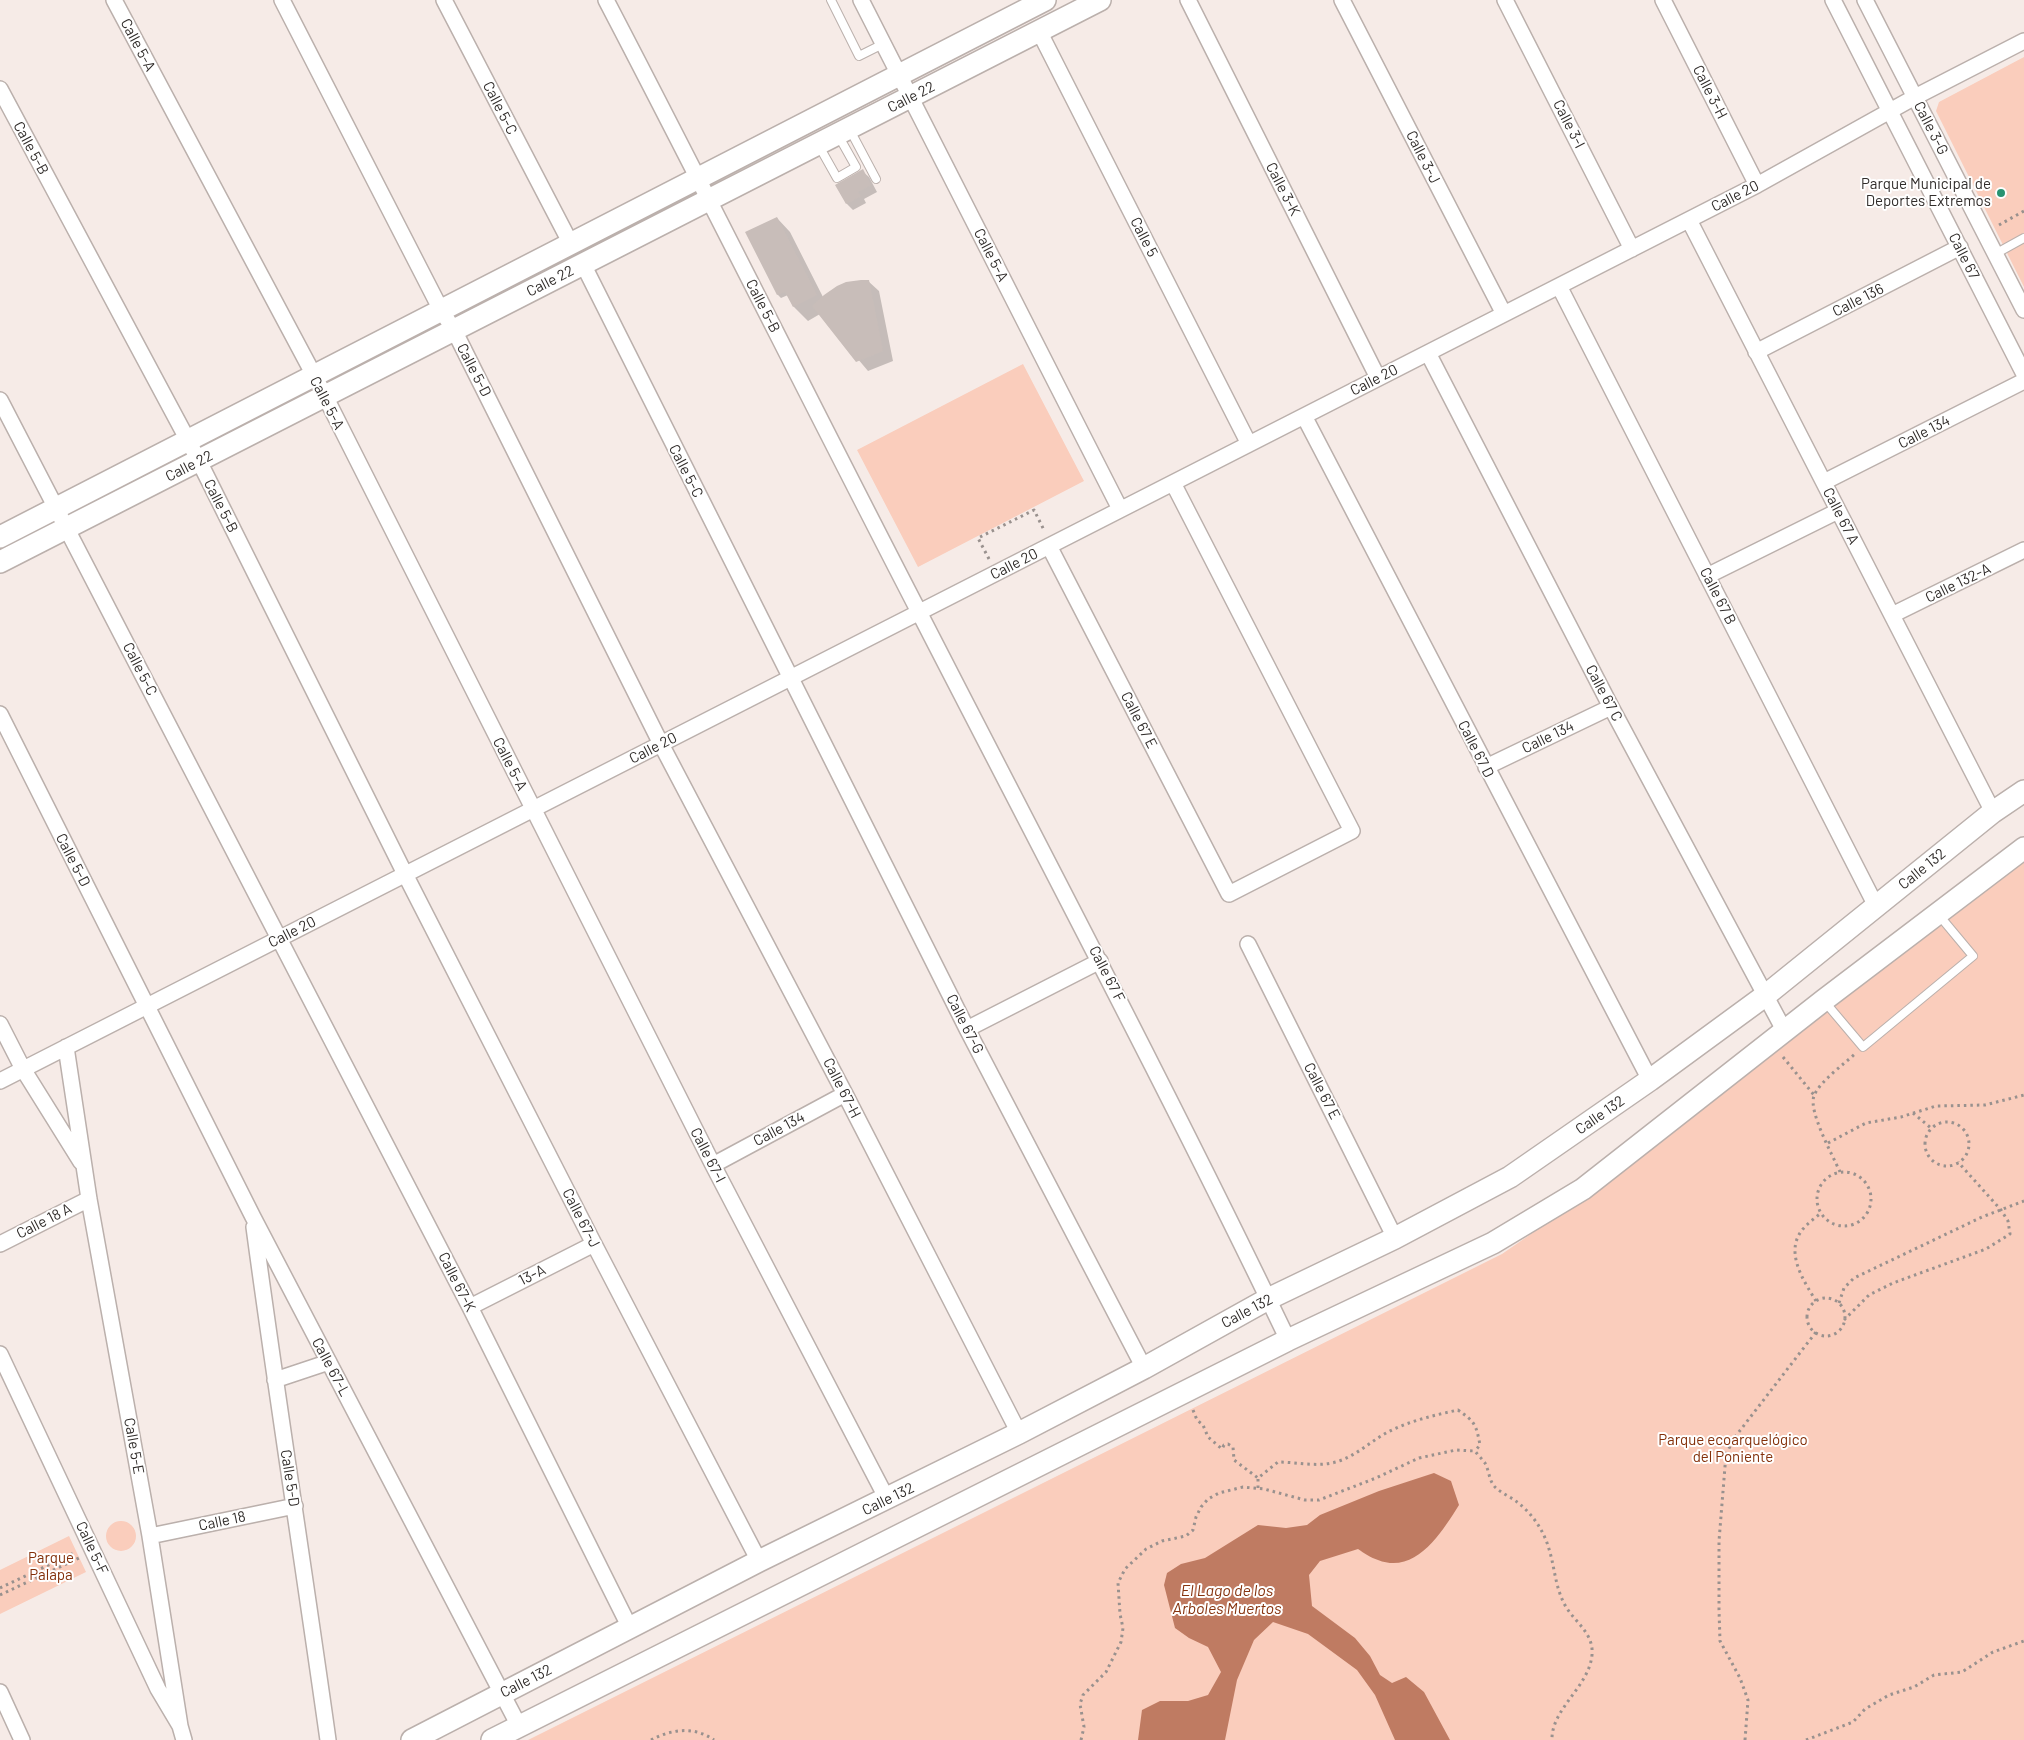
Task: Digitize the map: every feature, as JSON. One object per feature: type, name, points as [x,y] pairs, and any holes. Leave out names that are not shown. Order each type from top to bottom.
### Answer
[{"type":"street","name":"Calle 5-A","points":[[114,0],[325,396],[533,809]]},
{"type":"street","name":"Calle 5-D","points":[[282,0],[441,310],[454,330],[661,744]]},
{"type":"street","name":"Calle 5-C","points":[[444,0],[571,244]]},
{"type":"street","name":"Calle 5-B","points":[[606,0],[699,178],[919,612]]},
{"type":"street","name":"Calle 5-A","points":[[861,0],[1120,509]]},
{"type":"street","name":"Calle 22","points":[[0,537],[899,75],[1022,5],[1045,0]]},
{"type":"street","name":"Calle 22","points":[[0,562],[1100,0]]},
{"type":"street","name":"Calle 3-K","points":[[1188,0],[1378,378]]},
{"type":"street","name":"Calle 3-J","points":[[1342,0],[1504,314]]},
{"type":"street","name":"Calle 3-I","points":[[1505,0],[1632,249]]},
{"type":"street","name":"Calle 3-H","points":[[1663,0],[1758,185]]},
{"type":"street","name":"Calle 3-G","points":[[1833,0],[1890,112]]},
{"type":"street","name":"Calle 3-G","points":[[1865,0],[2024,310]]},
{"type":"street","name":"Calle 5","points":[[1039,31],[1249,444]]},
{"type":"street","name":"Calle 20","points":[[0,1081],[919,612],[1047,539],[1120,509],[1173,483],[1758,185],[1915,97],[2024,41]]},
{"type":"street","name":"Calle 5-B","points":[[0,89],[198,461],[406,874]]},
{"type":"street","name":"Calle 67","points":[[1890,112],[2024,374]]},
{"type":"street","name":"Calle 67 A","points":[[1688,220],[1993,812]]},
{"type":"street","name":"Calle 136","points":[[1756,352],[1960,247]]},
{"type":"street","name":"Calle 5-C","points":[[583,264],[790,678]]},
{"type":"street","name":"Calle 67 B","points":[[1559,286],[1876,906]]},
{"type":"street","name":"Calle 67 C","points":[[1428,353],[1611,707],[1766,995],[1778,1037]]},
{"type":"street","name":"Calle 134","points":[[1824,482],[2024,381]]},
{"type":"street","name":"Calle 5-C","points":[[0,400],[280,938]]},
{"type":"street","name":"Calle 67 D","points":[[1304,416],[1650,1080]]},
{"type":"street","name":"Calle 67 E","points":[[1047,539],[1229,894],[1352,831],[1173,483]]},
{"type":"street","points":[[1707,576],[1838,511]]},
{"type":"street","name":"Calle 132-A","points":[[1892,615],[2024,550]]},
{"type":"street","name":"Calle 67 F","points":[[919,612],[1100,961],[1288,1340]]},
{"type":"street","name":"Calle 67-G","points":[[790,678],[968,1029],[1144,1368]]},
{"type":"street","name":"Calle 134","points":[[1486,767],[1611,707]]},
{"type":"street","name":"Calle 5-D","points":[[0,714],[146,1006]]},
{"type":"street","name":"Calle 67-H","points":[[661,744],[845,1094],[1019,1433]]},
{"type":"street","name":"Calle 132","points":[[412,1740],[759,1560],[888,1499],[1019,1433],[1144,1368],[1268,1299],[1395,1238],[1510,1177],[1650,1080],[1766,995],[1993,812],[2024,791]]},
{"type":"street","name":"Calle 67-I","points":[[533,809],[713,1165],[888,1499]]},
{"type":"street","points":[[492,1740],[1288,1340],[1493,1243],[1583,1189],[1824,1000],[2024,848]]},
{"type":"street","name":"Calle 67-J","points":[[406,874],[594,1244],[759,1560]]},
{"type":"street","name":"Calle 67-K","points":[[280,938],[470,1307],[630,1628]]},
{"type":"street","name":"Calle 67 E","points":[[1248,944],[1395,1238]]},
{"type":"street","points":[[968,1029],[1100,961]]},
{"type":"street","name":"Calle 67-L","points":[[146,1006],[253,1216],[519,1726]]},
{"type":"street","name":"Calle 5-E","points":[[0,1024],[23,1069],[84,1168]]},
{"type":"street","name":"Calle 5-E","points":[[66,1047],[89,1199],[150,1536],[182,1733]]},
{"type":"street","name":"Calle 134","points":[[713,1165],[845,1094]]},
{"type":"street","name":"Calle 18 A","points":[[0,1244],[89,1199]]},
{"type":"street","name":"Calle 5-D","points":[[253,1216],[328,1740]]},
{"type":"street","name":"13-A","points":[[470,1307],[594,1244]]},
{"type":"street","name":"Calle 5-F","points":[[0,1354],[158,1689],[182,1733]]},
{"type":"street","points":[[275,1380],[329,1362]]},
{"type":"street","name":"Calle 18","points":[[150,1536],[295,1506]]},
{"type":"street","points":[[0,1692],[22,1740]]},
{"type":"lane","points":[[831,0],[859,56],[883,44]]},
{"type":"lane","points":[[818,144],[836,178],[856,167],[843,131]]},
{"type":"lane","points":[[843,131],[876,179]]},
{"type":"lane","points":[[1995,254],[2024,238]]},
{"type":"lane","points":[[1824,1000],[1862,1047],[1973,956],[1938,914]]},
{"type":"path","points":[[1999,224],[2024,211]]},
{"type":"path","points":[[989,560],[978,538],[1034,510],[1047,539]]},
{"type":"path","points":[[1778,1037],[1814,1095]]},
{"type":"path","points":[[1840,1172],[1813,1103],[1814,1095],[1862,1047]]},
{"type":"path","points":[[1828,1143],[1866,1122],[1913,1113],[1936,1106],[1985,1105],[2024,1095]]},
{"type":"path","points":[[1913,1113],[1931,1128]]},
{"type":"path","points":[[1944,1122],[1959,1126],[1964,1131],[1968,1145],[1967,1152],[1958,1162],[1945,1166],[1938,1164],[1928,1155],[1925,1142],[1931,1128],[1944,1122]]},
{"type":"path","points":[[1844,1320],[1869,1295],[1893,1283],[1986,1249],[2010,1234],[2008,1221],[2001,1210],[1958,1162]]},
{"type":"path","points":[[1840,1172],[1857,1175],[1869,1188],[1870,1206],[1866,1214],[1860,1220],[1843,1226],[1835,1224],[1821,1213],[1817,1196],[1819,1187],[1824,1180],[1840,1172]]},
{"type":"path","points":[[1839,1303],[1844,1288],[1854,1278],[1930,1241],[2024,1201]]},
{"type":"path","points":[[1816,1301],[1802,1279],[1795,1258],[1795,1243],[1802,1229],[1821,1213]]},
{"type":"path","points":[[1828,1298],[1839,1303],[1845,1314],[1839,1330],[1833,1334],[1821,1335],[1811,1328],[1807,1316],[1811,1305],[1816,1301],[1828,1298]]},
{"type":"path","points":[[1745,1740],[1748,1700],[1740,1678],[1720,1642],[1719,1541],[1726,1454],[1735,1437],[1816,1332]]},
{"type":"path","points":[[1258,1478],[1278,1462],[1324,1464],[1338,1461],[1396,1429],[1458,1410],[1472,1421],[1477,1431],[1480,1445],[1475,1452]]},
{"type":"path","points":[[1194,1412],[1198,1420],[1203,1424],[1208,1437],[1222,1449],[1224,1445],[1228,1444],[1233,1447],[1234,1460],[1258,1478]]},
{"type":"path","points":[[1081,1740],[1084,1727],[1080,1704],[1083,1695],[1106,1672],[1121,1642],[1123,1628],[1118,1583],[1125,1569],[1146,1549],[1162,1541],[1186,1536],[1193,1530],[1196,1517],[1208,1499],[1220,1493],[1243,1487],[1258,1488],[1305,1500],[1320,1500],[1420,1458],[1456,1450],[1475,1452],[1485,1464],[1494,1486],[1517,1501],[1528,1511],[1549,1548],[1554,1576],[1566,1606],[1589,1635],[1592,1656],[1588,1670],[1558,1717],[1552,1740]]},
{"type":"path","points":[[1258,1478],[1258,1488]]},
{"type":"path","points":[[0,1588],[78,1552]]},
{"type":"path","points":[[0,1595],[81,1557]]},
{"type":"path","points":[[1806,1740],[1853,1722],[1865,1709],[1889,1695],[1914,1688],[1934,1675],[1962,1672],[1993,1652],[2024,1641]]},
{"type":"path","points":[[651,1740],[680,1729],[704,1734],[714,1740]]},
{"type":"green space","name":"Parque Municipal de Deportes Extremos","points":[[2024,57],[2024,287],[1936,111],[1939,102]]},
{"type":"green space","points":[[1023,364],[1084,481],[918,567],[857,450]]},
{"type":"green space","name":"Parque ecoarquelógico del Poniente","points":[[2024,859],[2024,1740],[528,1740],[1502,1254],[1622,1171]]},
{"type":"green space","points":[[121,1521],[132,1525],[136,1536],[132,1547],[121,1551],[110,1547],[106,1536],[110,1525]]},
{"type":"green space","name":"Parque Palapa","points":[[69,1536],[86,1572],[0,1614],[0,1570]]},
{"type":"water","name":"El Lago de los Arboles Muertos","points":[[1434,1473],[1451,1481],[1459,1505],[1445,1527],[1426,1548],[1404,1562],[1392,1563],[1375,1559],[1358,1549],[1320,1561],[1309,1575],[1312,1606],[1355,1638],[1370,1656],[1380,1675],[1392,1683],[1406,1677],[1424,1692],[1450,1740],[1395,1740],[1375,1695],[1357,1670],[1308,1634],[1273,1622],[1254,1640],[1237,1680],[1225,1740],[1138,1740],[1142,1710],[1160,1701],[1188,1701],[1208,1695],[1221,1672],[1208,1647],[1189,1638],[1175,1628],[1164,1585],[1167,1573],[1181,1564],[1205,1558],[1258,1525],[1286,1528],[1307,1525],[1320,1515],[1379,1491]]},
{"type":"building","points":[[863,169],[871,185],[858,192],[861,196],[846,204],[835,185]]},
{"type":"building","points":[[777,217],[817,295],[793,307],[785,292],[777,295],[745,232]]},
{"type":"building","points":[[869,280],[883,351],[856,362],[812,306],[837,286],[846,282]]},
{"type":"place","name":"Parque Municipal de Deportes Extremos","points":[[2001,193]]}]
